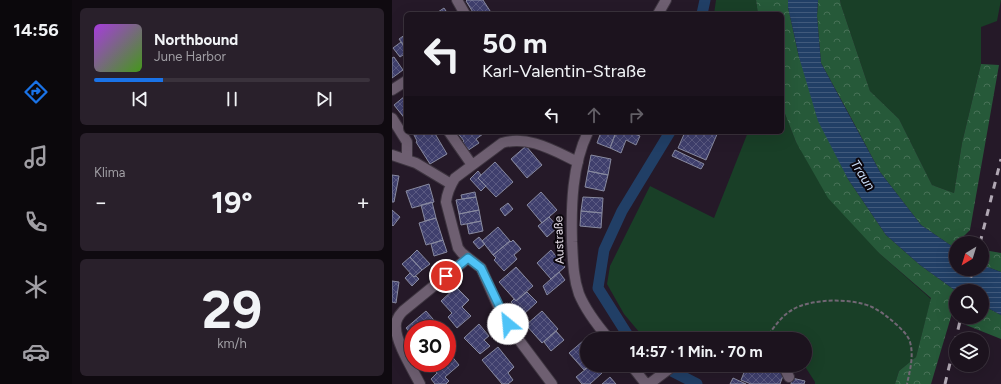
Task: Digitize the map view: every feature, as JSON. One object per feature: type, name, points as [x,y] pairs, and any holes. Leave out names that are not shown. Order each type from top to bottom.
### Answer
[{"type":"street","points":[[457,0],[464,12]]},
{"type":"street","points":[[659,12],[666,0]]},
{"type":"street","points":[[392,90],[404,82]]},
{"type":"street","points":[[392,118],[407,142],[407,159]]},
{"type":"street","points":[[450,134],[472,165]]},
{"type":"street","name":"Austraße","points":[[587,134],[578,162],[571,210],[573,268],[578,292],[586,309],[604,332]]},
{"type":"street","points":[[552,384],[538,367],[502,315],[481,268],[462,253],[456,243],[446,202],[448,190],[455,178],[502,143],[516,140],[522,136],[578,162]]},
{"type":"street","points":[[392,155],[416,163],[451,184]]},
{"type":"street","points":[[420,384],[402,350],[396,330],[395,318],[468,258]]},
{"type":"street","points":[[637,372],[647,384],[665,372]]},
{"type":"street","points":[[786,372],[789,377]]},
{"type":"path","points":[[771,332],[792,310],[802,305],[830,301],[851,301],[872,307],[887,316],[903,331],[909,341],[912,355],[907,384]]},
{"type":"green space","points":[[716,0],[756,0],[758,12],[714,12]]},
{"type":"green space","points":[[756,0],[788,0],[788,7],[799,57],[848,179],[886,235],[920,265],[949,286],[949,324],[931,384],[895,384],[899,371],[916,357],[931,298],[880,254],[828,198],[796,142],[784,111],[784,12],[758,12]]},
{"type":"green space","points":[[818,0],[840,0],[870,91],[899,119],[932,185],[954,193],[962,143],[981,64],[999,65],[970,230],[964,236],[949,236],[949,244],[921,225],[880,172],[821,63],[817,16]]},
{"type":"green space","points":[[840,0],[1001,0],[997,21],[981,27],[981,64],[962,143],[954,193],[932,185],[899,119],[870,91]]},
{"type":"green space","points":[[784,111],[796,142],[880,254],[931,299],[916,357],[899,371],[895,384],[815,384],[809,372],[812,372],[812,332],[639,332],[624,314],[607,284],[610,266],[650,186],[714,218],[747,134],[784,134]]},
{"type":"green space","points":[[989,251],[1001,253],[1001,272],[989,268]]},
{"type":"green space","points":[[989,309],[1001,315],[1001,339],[989,334],[989,332],[984,332],[966,325],[989,324]]},
{"type":"water","name":"Traun","points":[[788,0],[818,0],[817,16],[821,63],[880,172],[921,225],[949,244],[949,276],[989,276],[989,268],[1001,272],[1001,315],[989,309],[989,284],[949,284],[949,286],[920,265],[886,235],[848,179],[818,121],[799,57],[788,7]]},
{"type":"building","points":[[483,0],[491,12],[473,12],[466,1]]},
{"type":"building","points":[[444,8],[447,12],[438,12]]},
{"type":"building","points":[[404,35],[404,46],[399,39]]},
{"type":"building","points":[[401,42],[404,46],[404,54],[400,57],[393,48]]},
{"type":"building","points":[[394,57],[403,70],[392,78],[392,58]]},
{"type":"building","points":[[404,97],[404,118],[394,105]]},
{"type":"building","points":[[414,134],[435,134],[447,154],[430,164],[416,142],[417,141]]},
{"type":"building","points":[[459,134],[483,134],[476,139],[479,143],[467,151],[461,143],[464,141]]},
{"type":"building","points":[[600,134],[615,134],[610,148],[597,143]]},
{"type":"building","points":[[615,134],[634,134],[640,136],[636,145],[626,140],[621,153],[610,148]]},
{"type":"building","points":[[684,134],[717,134],[706,160],[678,148]]},
{"type":"building","points":[[526,146],[542,165],[527,178],[511,159]]},
{"type":"building","points":[[675,150],[704,164],[701,169],[672,156]]},
{"type":"building","points":[[591,155],[611,159],[608,175],[588,171]]},
{"type":"building","points":[[495,162],[513,182],[496,197],[478,178]]},
{"type":"building","points":[[478,171],[481,175],[478,178],[486,186],[481,191],[470,179]]},
{"type":"building","points":[[588,171],[608,175],[604,191],[585,187]]},
{"type":"building","points":[[392,175],[399,176],[394,202],[392,202]]},
{"type":"building","points":[[429,184],[434,202],[412,208],[406,191]]},
{"type":"building","points":[[475,192],[476,197],[462,199],[461,195]]},
{"type":"building","points":[[541,192],[557,210],[542,223],[527,205]]},
{"type":"building","points":[[476,197],[479,210],[459,214],[456,200]]},
{"type":"building","points":[[583,197],[603,198],[602,213],[581,211]]},
{"type":"building","points":[[432,202],[436,218],[425,221],[421,205]]},
{"type":"building","points":[[508,203],[513,209],[505,216],[500,209]]},
{"type":"building","points":[[392,210],[400,217],[393,226],[392,225]]},
{"type":"building","points":[[479,210],[481,221],[461,225],[459,214]]},
{"type":"building","points":[[581,211],[602,213],[601,228],[580,226]]},
{"type":"building","points":[[549,217],[558,227],[547,237],[538,226]]},
{"type":"building","points":[[436,218],[443,240],[426,245],[419,223]]},
{"type":"building","points":[[481,221],[483,231],[469,234],[467,224]]},
{"type":"building","points":[[498,227],[510,241],[493,255],[482,241]]},
{"type":"building","points":[[479,237],[485,244],[479,249],[473,242]]},
{"type":"building","points":[[443,240],[447,252],[434,256],[431,244]]},
{"type":"building","points":[[513,240],[521,249],[514,255],[517,259],[504,271],[494,260],[496,258],[493,255]]},
{"type":"building","points":[[417,250],[430,264],[422,270],[410,257]]},
{"type":"building","points":[[551,250],[565,267],[551,279],[537,263]]},
{"type":"building","points":[[410,257],[422,270],[414,277],[402,264]]},
{"type":"building","points":[[516,267],[533,286],[516,301],[499,282]]},
{"type":"building","points":[[559,272],[565,280],[547,295],[543,286]]},
{"type":"building","points":[[410,273],[419,279],[412,286],[405,278]]},
{"type":"building","points":[[392,281],[399,282],[396,303],[392,302]]},
{"type":"building","points":[[456,287],[469,300],[462,307],[471,316],[457,328],[456,320],[450,320],[448,317],[452,313],[441,301]]},
{"type":"building","points":[[527,292],[537,302],[523,315],[511,302],[514,299],[516,301]]},
{"type":"building","points":[[426,311],[434,320],[415,320]]},
{"type":"building","points":[[542,311],[558,329],[542,343],[526,325]]},
{"type":"building","points":[[479,324],[489,336],[484,340],[490,346],[480,354],[464,338]]},
{"type":"building","points":[[556,331],[564,340],[551,351],[544,342]]},
{"type":"building","points":[[580,344],[580,365],[569,353]]},
{"type":"building","points":[[498,347],[514,367],[508,373],[513,380],[508,384],[502,384],[482,360]]},
{"type":"building","points":[[436,372],[451,372],[445,377],[449,381],[446,384],[435,384],[431,379],[437,373]]},
{"type":"building","points":[[582,372],[602,373],[590,384],[582,384],[576,377]]},
{"type":"building","points":[[744,372],[784,373],[780,384],[751,384],[741,380]]},
{"type":"building","points":[[610,377],[616,384],[602,384]]},
{"type":"building","points":[[733,378],[746,384],[730,384]]},
{"type":"building","points":[[792,378],[805,381],[804,384],[791,384]]},
{"type":"waterway","points":[[702,12],[705,0]]},
{"type":"waterway","points":[[626,332],[598,288],[604,250],[622,211],[669,134]]},
{"type":"waterway","points":[[674,372],[697,384]]},
{"type":"railway","points":[[982,236],[1001,159]]},
{"type":"railway","points":[[969,284],[971,276]]},
{"type":"railway","points":[[945,384],[959,324]]},
{"type":"route","points":[[446,276],[468,258],[476,264],[481,268],[502,315],[508,324]]}]
